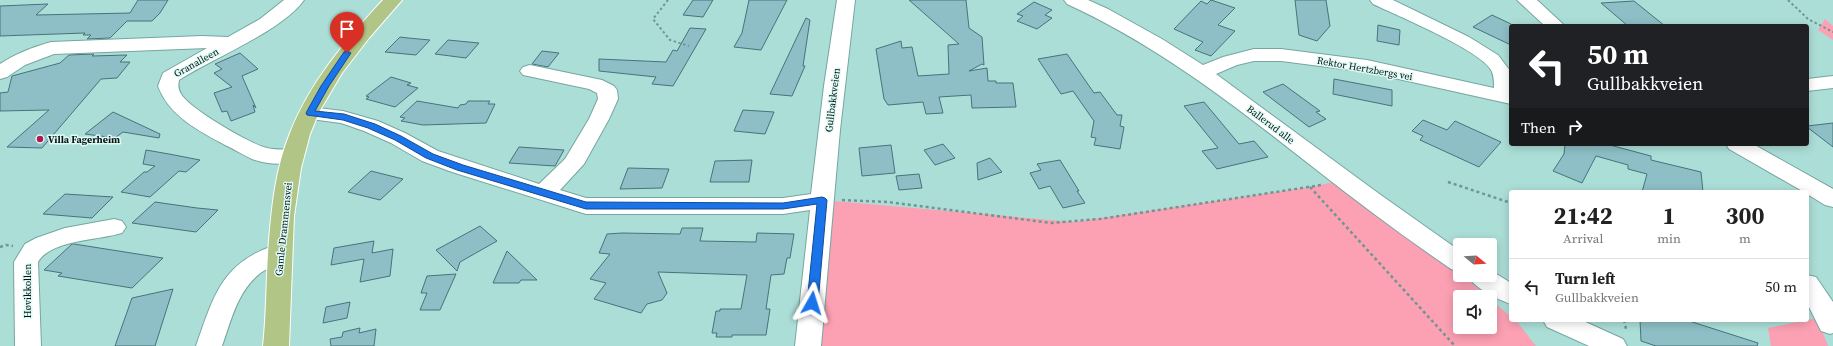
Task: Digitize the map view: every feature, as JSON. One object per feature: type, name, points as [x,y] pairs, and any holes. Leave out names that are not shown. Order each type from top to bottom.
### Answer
[{"type":"main road","name":"Gamle Drammensvei","points":[[276,346],[284,202],[293,156],[310,113],[325,86],[360,36],[393,0]]},
{"type":"street","name":"Granalleen","points":[[293,156],[276,157],[260,154],[212,129],[186,112],[172,97],[168,86],[170,77],[186,66],[252,33],[269,22],[295,0]]},
{"type":"street","name":"Gullbakkveien","points":[[808,346],[831,106],[846,0]]},
{"type":"street","name":"Ballerud alle","points":[[1073,0],[1132,29],[1202,72],[1345,180],[1453,258]]},
{"type":"street","name":"Rektor Hertzbergs vei","points":[[1202,72],[1230,61],[1254,55],[1281,55],[1367,66],[1508,97],[1500,67],[1494,60],[1456,37],[1379,0]]},
{"type":"street","points":[[1526,0],[1554,24]]},
{"type":"street","points":[[0,73],[18,61],[51,48],[202,42],[230,43]]},
{"type":"street","points":[[530,71],[595,84],[606,90],[608,99],[599,119],[573,164],[544,192]]},
{"type":"street","points":[[1809,85],[1833,82]]},
{"type":"street","points":[[310,113],[344,117],[372,126],[398,138],[430,156],[460,167],[586,206],[783,206],[822,200]]},
{"type":"street","points":[[1740,146],[1833,199]]},
{"type":"street","name":"Høvikkollen","points":[[28,346],[26,262],[33,250],[65,236],[114,227]]},
{"type":"street","points":[[209,346],[232,288],[245,271],[255,262],[280,253]]},
{"type":"street","points":[[1490,282],[1509,294]]},
{"type":"street","points":[[1809,287],[1823,307],[1830,324]]},
{"type":"street","points":[[1560,322],[1614,346]]},
{"type":"path","points":[[668,0],[653,19],[670,40],[689,46]]},
{"type":"path","points":[[1788,0],[1808,18],[1833,32]]},
{"type":"path","points":[[822,200],[888,202],[1051,223],[1100,219],[1310,187],[1345,180]]},
{"type":"path","points":[[1448,182],[1509,202]]},
{"type":"path","points":[[1310,187],[1455,346]]},
{"type":"path","points":[[0,247],[6,245]]},
{"type":"shaded area","points":[[1825,19],[1833,26],[1833,40],[1818,30]]},
{"type":"shaded area","points":[[1345,180],[1382,207],[1453,267],[1453,282],[1470,282],[1480,290],[1453,290],[1453,334],[1497,334],[1497,305],[1509,315],[1509,322],[1517,322],[1536,346],[808,346],[822,200],[1074,222],[1310,187]]},
{"type":"shaded area","points":[[1817,318],[1828,346],[1771,346],[1768,328],[1797,322],[1809,322],[1809,320]]},
{"type":"building","points":[[138,0],[168,0],[160,13],[152,21],[127,21],[110,38],[87,39],[91,35],[83,35],[85,33],[0,36],[0,6],[48,4],[36,15],[130,13]]},
{"type":"building","points":[[693,0],[713,0],[703,17],[683,15]]},
{"type":"building","points":[[749,0],[787,0],[761,50],[734,47],[742,33]]},
{"type":"building","points":[[909,0],[966,0],[969,28],[982,37],[984,65],[982,64],[969,71],[987,68],[988,81],[996,81],[996,83],[1013,83],[1016,107],[972,108],[971,95],[939,97],[943,113],[926,114],[923,102],[888,105],[884,99],[876,49],[901,41],[902,48],[912,47],[918,76],[949,74],[948,45],[959,44]]},
{"type":"building","points":[[1211,0],[1235,8],[1218,25],[1235,31],[1211,56],[1195,50],[1203,42],[1174,29],[1201,1],[1207,4]]},
{"type":"building","points":[[1295,0],[1326,0],[1330,26],[1317,41],[1299,35]]},
{"type":"building","points":[[1634,1],[1663,24],[1626,24],[1601,3]]},
{"type":"building","points":[[1034,2],[1052,10],[1045,15],[1052,18],[1037,29],[1017,21],[1023,16],[1017,14]]},
{"type":"building","points":[[1492,15],[1511,24],[1509,24],[1509,44],[1473,27]]},
{"type":"building","points":[[806,18],[810,20],[803,66],[805,66],[792,96],[770,94]]},
{"type":"building","points":[[1378,25],[1400,30],[1399,45],[1377,41]]},
{"type":"building","points":[[690,28],[706,29],[673,86],[652,84],[656,77],[599,71],[599,59],[666,62],[673,50],[677,51]]},
{"type":"building","points":[[400,37],[430,40],[416,55],[385,52]]},
{"type":"building","points":[[448,40],[479,43],[466,58],[435,54]]},
{"type":"building","points":[[542,51],[559,53],[548,67],[532,64]]},
{"type":"building","points":[[240,53],[258,69],[242,76],[256,108],[253,105],[255,112],[231,121],[227,111],[222,112],[214,93],[232,87],[214,73],[222,69],[215,64]]},
{"type":"building","points":[[94,54],[92,56],[127,55],[120,62],[130,62],[117,78],[101,79],[42,148],[7,147],[49,110],[0,111],[0,93],[8,92],[12,76],[60,63],[69,55]]},
{"type":"building","points":[[1067,54],[1094,93],[1100,92],[1117,115],[1122,115],[1120,126],[1124,127],[1120,149],[1094,145],[1096,138],[1091,137],[1094,121],[1073,91],[1061,94],[1038,59]]},
{"type":"building","points":[[391,77],[411,83],[407,85],[418,88],[395,107],[366,99],[369,97],[366,96]]},
{"type":"building","points":[[1334,79],[1392,90],[1392,106],[1333,94]]},
{"type":"building","points":[[1283,84],[1320,111],[1316,112],[1326,119],[1309,127],[1263,92]]},
{"type":"building","points":[[417,101],[458,108],[460,105],[466,104],[468,101],[490,101],[488,104],[495,104],[486,123],[423,125],[401,121],[405,118],[400,117]]},
{"type":"building","points":[[1204,102],[1239,144],[1254,141],[1268,157],[1217,169],[1202,151],[1218,148],[1184,106]]},
{"type":"building","points":[[743,110],[774,112],[765,134],[734,131]]},
{"type":"building","points":[[113,112],[160,134],[159,138],[123,132],[115,138],[85,134]]},
{"type":"building","points":[[1423,120],[1447,130],[1455,121],[1501,142],[1479,167],[1420,140],[1423,136],[1412,131]]},
{"type":"building","points":[[1833,123],[1833,147],[1809,129],[1809,126]]},
{"type":"building","points":[[943,144],[955,158],[935,165],[924,150]]},
{"type":"building","points":[[891,145],[895,173],[862,176],[859,148]]},
{"type":"building","points":[[1565,146],[1614,146],[1651,156],[1651,160],[1701,172],[1703,190],[1643,190],[1647,174],[1628,169],[1628,165],[1596,156],[1582,183],[1553,171],[1564,154]]},
{"type":"building","points":[[519,147],[564,150],[555,166],[509,163]]},
{"type":"building","points":[[146,150],[200,160],[186,172],[179,171],[150,197],[121,192],[144,172],[147,172],[155,166],[143,164]]},
{"type":"building","points":[[990,158],[1002,172],[978,180],[977,163]]},
{"type":"building","points":[[752,160],[749,182],[710,182],[715,161]]},
{"type":"building","points":[[1060,160],[1085,203],[1063,208],[1050,186],[1039,189],[1030,173],[1041,170],[1037,164]]},
{"type":"building","points":[[628,168],[669,169],[662,188],[620,189]]},
{"type":"building","points":[[371,171],[403,179],[380,200],[348,192]]},
{"type":"building","points":[[919,174],[922,188],[899,190],[896,176]]},
{"type":"building","points":[[65,194],[113,197],[92,218],[43,214]]},
{"type":"building","points":[[155,202],[218,210],[196,232],[132,223]]},
{"type":"building","points":[[480,226],[497,241],[460,262],[457,271],[436,250]]},
{"type":"building","points":[[682,228],[703,228],[700,241],[756,242],[757,233],[794,234],[790,258],[787,258],[784,274],[771,275],[766,309],[770,309],[766,335],[732,335],[732,337],[716,337],[717,333],[712,333],[716,311],[720,311],[720,309],[741,309],[747,275],[658,272],[667,293],[662,300],[647,304],[641,313],[594,299],[606,283],[590,279],[610,254],[599,253],[607,234],[680,234]]},
{"type":"building","points":[[374,241],[372,253],[393,249],[390,276],[360,282],[364,259],[331,265],[334,248]]},
{"type":"building","points":[[72,244],[163,258],[132,288],[58,276],[62,273],[44,270]]},
{"type":"building","points":[[507,251],[537,280],[521,280],[519,283],[493,283]]},
{"type":"building","points":[[456,274],[440,310],[420,310],[427,293],[421,293],[427,276]]},
{"type":"building","points":[[173,289],[155,346],[115,346],[132,298]]},
{"type":"building","points":[[350,302],[347,318],[323,323],[326,307]]},
{"type":"building","points":[[1640,322],[1692,322],[1758,343],[1757,346],[1656,346],[1641,341]]},
{"type":"building","points":[[360,328],[359,333],[376,329],[374,346],[331,346],[330,339],[342,337],[343,332]]},
{"type":"place","name":"Villa Fagerheim","points":[[40,139]]},
{"type":"route","points":[[347,53],[336,68],[310,113],[344,117],[372,126],[398,138],[430,156],[460,167],[586,206],[783,206],[822,200],[812,303]]}]
